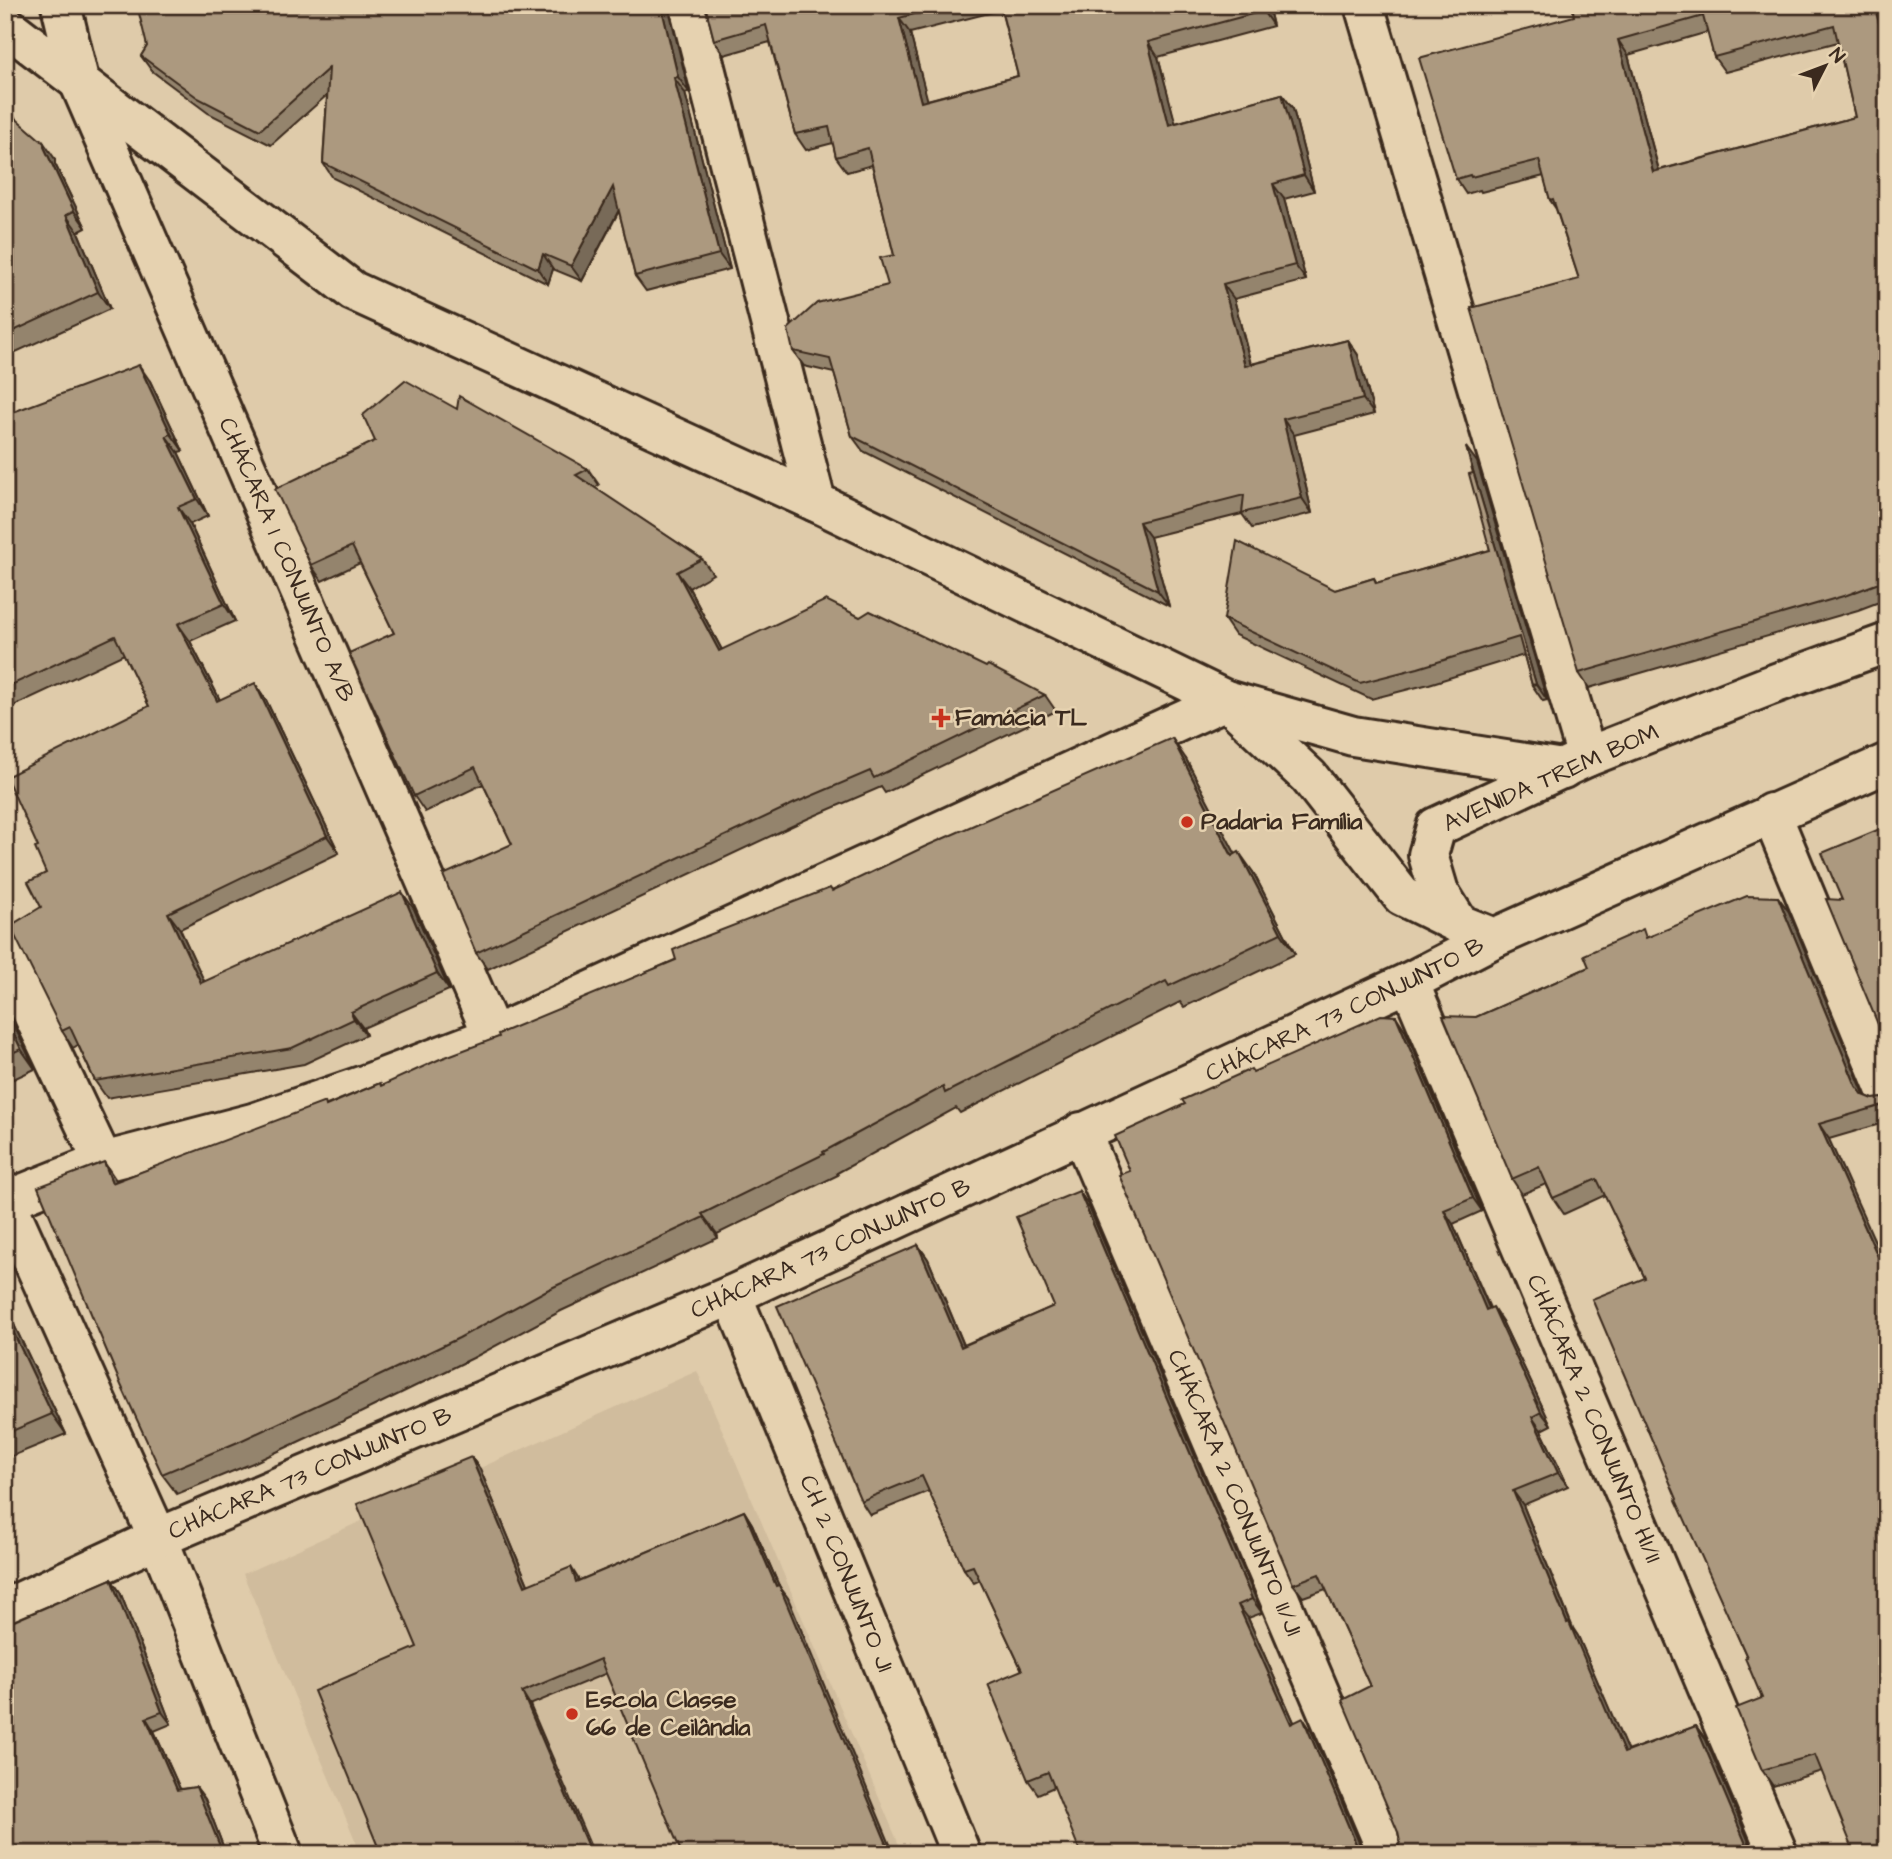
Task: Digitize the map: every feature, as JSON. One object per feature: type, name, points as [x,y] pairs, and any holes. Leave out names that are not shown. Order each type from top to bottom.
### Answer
[{"type":"street","name":"CHÁCARA 1 CONJUNTO A/B","points":[[61,5],[80,84],[493,1036]]},
{"type":"street","points":[[689,5],[816,502]]},
{"type":"street","points":[[5,25],[353,291],[816,502],[1226,700],[1353,736],[1575,763],[1364,5]]},
{"type":"street","name":"AVENIDA TREM BOM","points":[[1459,924],[1439,892],[1428,855],[1436,827],[1575,763],[1768,686],[1887,643]]},
{"type":"street","points":[[283,1854],[158,1538],[6,1201],[103,1161],[253,1123],[367,1084],[493,1036],[1226,700]]},
{"type":"street","points":[[1226,700],[1309,777],[1402,897],[1494,938],[1887,763]]},
{"type":"street","points":[[1771,813],[1887,1093]]},
{"type":"street","name":"CHÁCARA 73 CONJUNTO B","points":[[5,1609],[158,1538],[732,1295],[1409,982],[1494,938]]},
{"type":"street","points":[[5,955],[103,1161]]},
{"type":"street","name":"CHÁCARA 2 CONJUNTO H1/I1","points":[[1409,982],[1777,1854]]},
{"type":"street","name":"CHÁCARA 2 CONJUNTO I1/J1","points":[[1081,1132],[1388,1854]]},
{"type":"street","name":"CH 2 CONJUNTO J1","points":[[732,1295],[961,1854]]},
{"type":"shaded area","name":"Escola Classe 66 de Ceilândia","points":[[697,1371],[903,1854],[361,1854],[243,1574]]},
{"type":"building","points":[[137,5],[661,5],[678,77],[674,78],[719,254],[635,276],[613,187],[571,266],[543,254],[538,269],[323,163],[329,68],[260,130],[198,98],[141,56],[147,46]]},
{"type":"building","points":[[705,5],[949,5],[899,18],[921,102],[1018,76],[1000,5],[1261,5],[1263,11],[1148,42],[1169,125],[1282,94],[1304,175],[1273,184],[1295,265],[1223,284],[1245,366],[1348,340],[1363,399],[1283,419],[1302,498],[1242,513],[1244,495],[1139,522],[1158,591],[852,436],[830,359],[793,351],[788,329],[817,303],[888,285],[880,258],[894,255],[868,148],[836,157],[829,127],[795,134],[766,25],[714,40]]},
{"type":"building","points":[[1572,5],[1874,5],[1887,52],[1887,580],[1847,595],[1579,673],[1471,308],[1579,279],[1553,199],[1550,200],[1539,160],[1456,179],[1419,58],[1574,16]],"holes":[[[1703,16],[1714,57],[1834,25],[1855,117],[1653,172],[1618,40]]]},
{"type":"building","points":[[5,109],[44,143],[74,211],[66,215],[98,292],[5,335]]},
{"type":"building","points":[[139,365],[171,434],[166,436],[197,499],[178,507],[224,604],[178,624],[217,701],[255,683],[327,836],[168,913],[201,983],[402,892],[437,973],[351,1012],[354,1019],[292,1048],[95,1081],[70,1027],[62,1031],[10,926],[41,907],[28,882],[46,873],[35,848],[38,847],[6,777],[149,706],[115,636],[5,688],[5,415]]},
{"type":"building","points":[[405,380],[457,409],[459,396],[588,469],[576,475],[702,559],[677,572],[719,651],[826,600],[860,617],[870,611],[986,667],[988,665],[1045,695],[874,778],[870,771],[795,803],[476,953],[443,875],[512,844],[475,767],[414,796],[349,653],[394,633],[352,546],[311,565],[275,489],[375,441],[363,415]]},
{"type":"building","points":[[1466,447],[1536,684],[1532,685],[1519,637],[1360,683],[1224,619],[1237,541],[1335,590],[1374,578],[1376,583],[1490,550],[1469,474],[1473,473]]},
{"type":"building","points":[[1172,738],[1232,856],[1239,852],[1281,933],[1169,986],[1166,981],[945,1093],[943,1087],[823,1152],[824,1154],[702,1214],[704,1217],[547,1290],[459,1338],[341,1394],[162,1474],[121,1385],[38,1187],[104,1162],[112,1183],[325,1102],[326,1106],[380,1083],[381,1086],[676,960],[673,950],[830,888],[832,891],[924,847]]},
{"type":"building","points":[[1887,826],[1887,1046],[1826,899],[1842,900],[1822,853]]},
{"type":"building","points":[[1747,896],[1778,897],[1856,1086],[1863,1095],[1873,1099],[1887,1096],[1887,1104],[1819,1124],[1887,1277],[1887,1854],[1855,1854],[1815,1755],[1762,1770],[1736,1708],[1762,1698],[1745,1658],[1747,1657],[1676,1500],[1592,1299],[1645,1278],[1597,1179],[1553,1198],[1539,1167],[1512,1179],[1443,1016],[1476,1017],[1589,967],[1584,955],[1643,929],[1646,938]]},
{"type":"building","points":[[1381,1015],[1396,1016],[1473,1198],[1444,1210],[1486,1310],[1493,1307],[1541,1412],[1532,1417],[1558,1473],[1513,1491],[1624,1753],[1696,1726],[1748,1849],[1753,1854],[1395,1854],[1400,1842],[1398,1832],[1342,1700],[1370,1686],[1319,1574],[1293,1584],[1119,1175],[1130,1171],[1115,1136],[1185,1104],[1182,1100],[1251,1069],[1253,1072]]},
{"type":"building","points":[[5,1016],[21,1049],[5,1056]]},
{"type":"building","points":[[1079,1191],[1252,1599],[1238,1605],[1291,1724],[1303,1718],[1362,1854],[1081,1854],[1048,1772],[1028,1780],[988,1684],[1022,1670],[973,1566],[964,1569],[922,1476],[861,1501],[777,1306],[918,1245],[961,1347],[1054,1306],[1016,1217]]},
{"type":"building","points":[[5,1315],[52,1414],[5,1434]]},
{"type":"building","name":"Escola Classe 66 de Ceilândia","points":[[471,1457],[525,1586],[571,1567],[576,1582],[744,1511],[776,1586],[779,1585],[891,1854],[682,1854],[600,1659],[522,1692],[591,1854],[381,1854],[314,1691],[417,1647],[357,1504]]},
{"type":"building","points":[[111,1579],[162,1712],[146,1718],[177,1790],[196,1787],[223,1854],[5,1854],[5,1622],[12,1619],[12,1622]]},
{"type":"place","name":"Famácia TL","points":[[941,718]]},
{"type":"place","name":"Padaria Família","points":[[1187,822]]},
{"type":"place","name":"Escola Classe 66 de Ceilândia","points":[[572,1714]]}]
